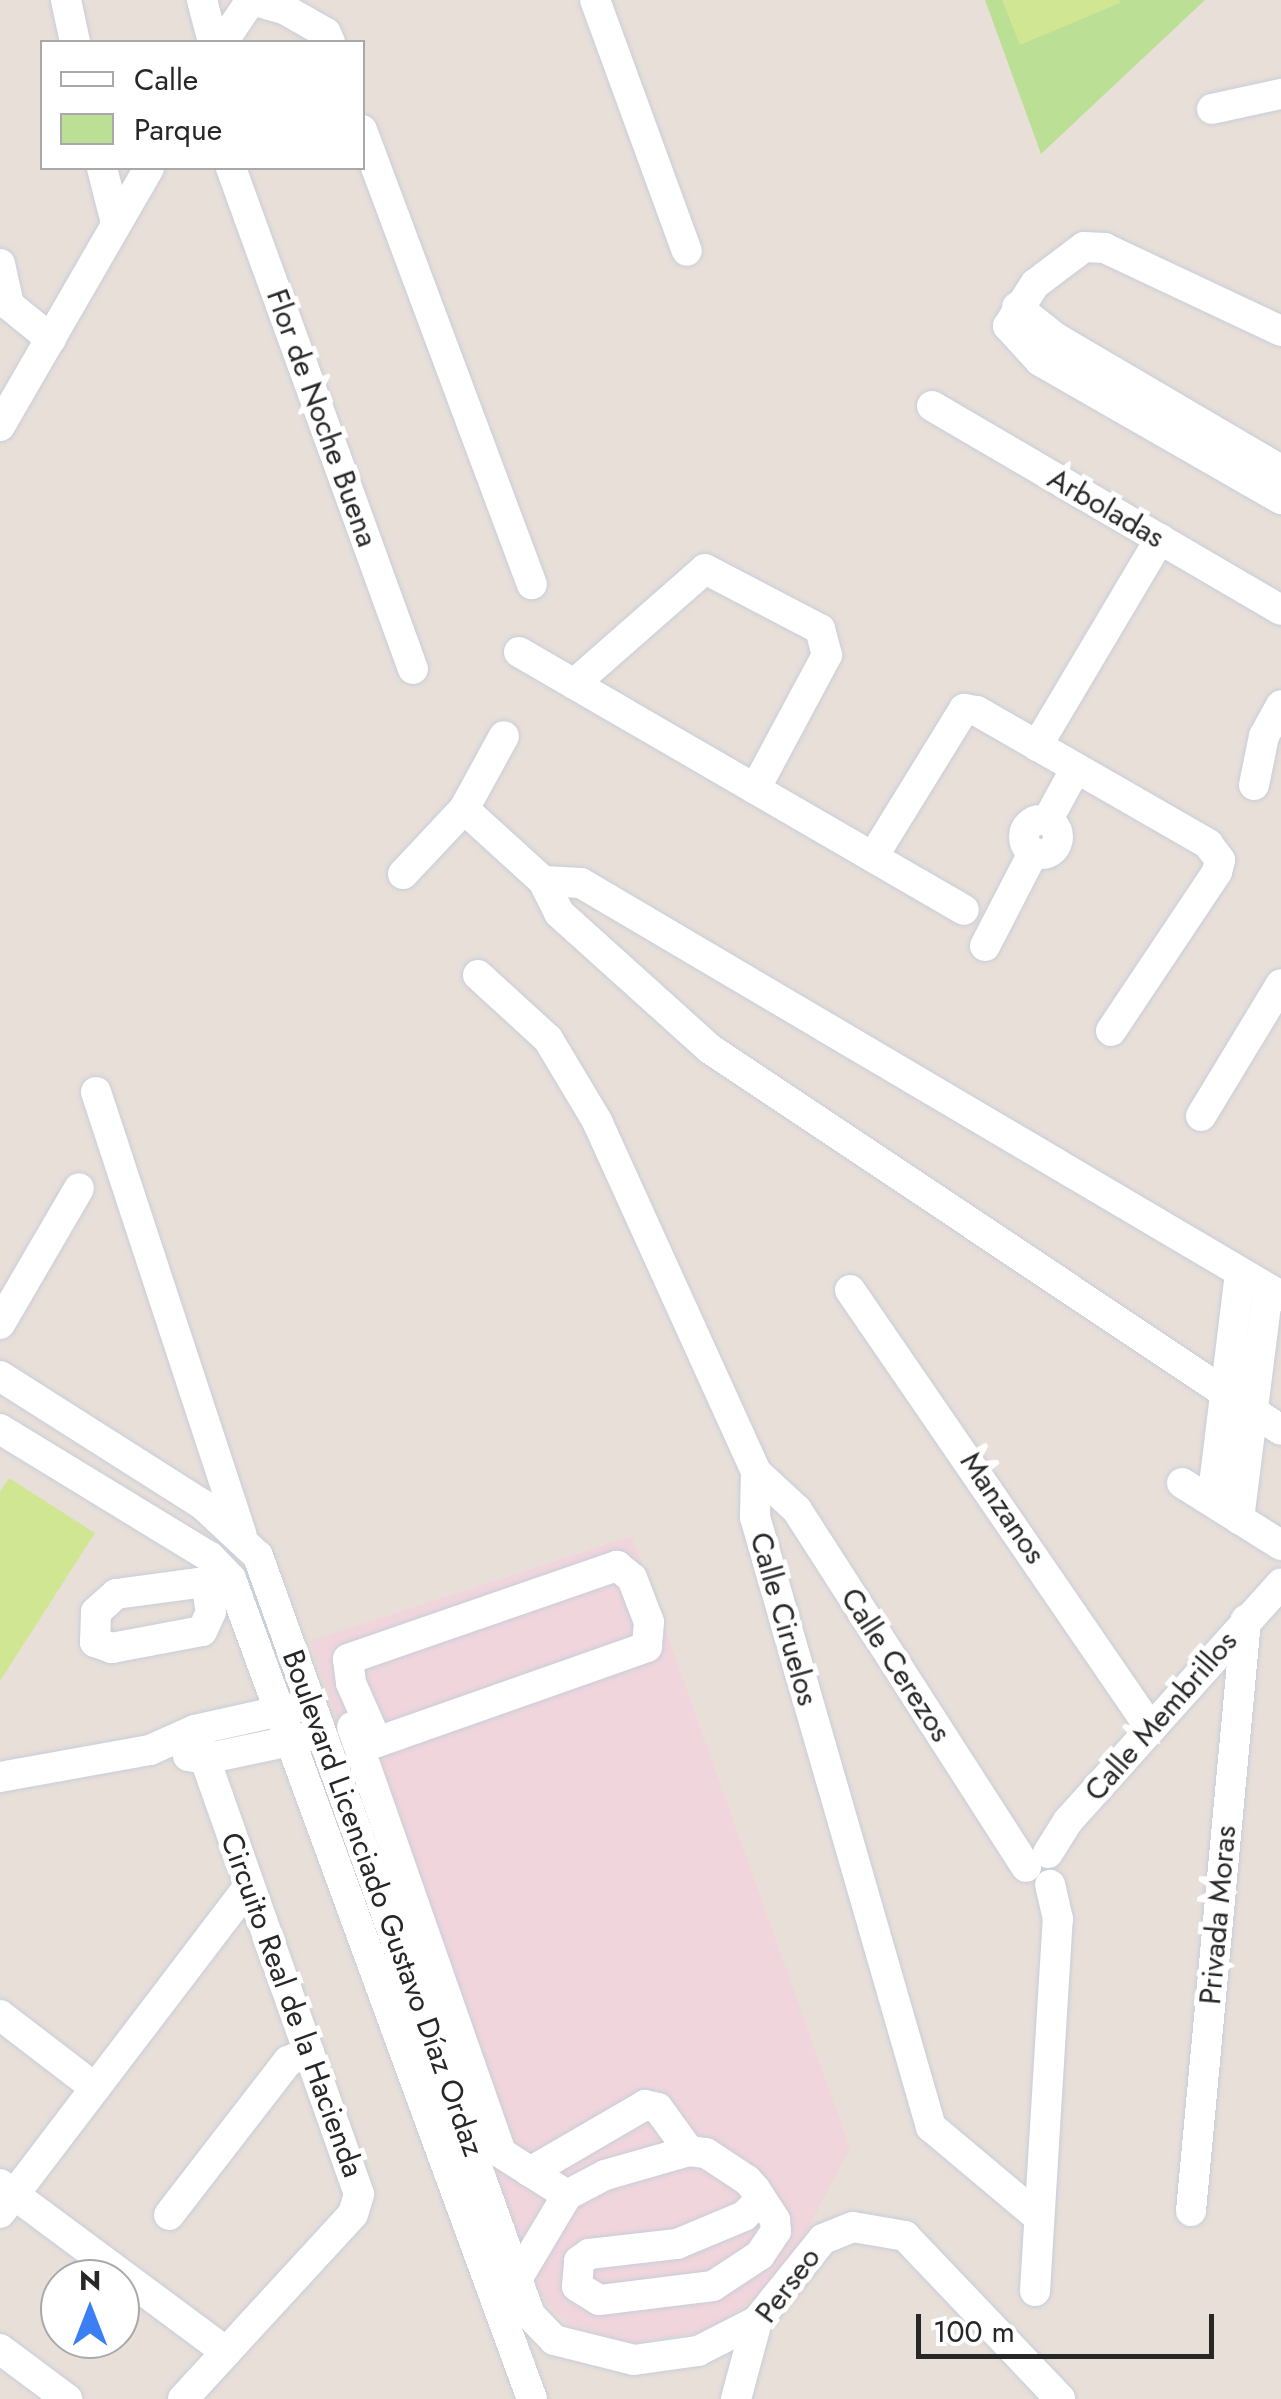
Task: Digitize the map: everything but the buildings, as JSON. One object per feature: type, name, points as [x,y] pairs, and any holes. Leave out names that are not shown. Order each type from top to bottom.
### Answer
[{"type":"street","points":[[66,0],[76,40]]},
{"type":"street","points":[[202,0],[212,40]]},
{"type":"street","points":[[224,40],[252,0],[284,9],[326,33],[329,40]]},
{"type":"street","points":[[595,0],[686,251]]},
{"type":"street","points":[[1212,109],[1281,94]]},
{"type":"street","points":[[365,138],[532,584]]},
{"type":"street","points":[[103,170],[116,223]]},
{"type":"street","points":[[0,426],[148,170]]},
{"type":"street","name":"Flor de Noche Buena","points":[[232,170],[413,669]]},
{"type":"street","points":[[1281,331],[1106,248],[1084,247],[1016,306],[1008,326],[1191,433],[1281,498]]},
{"type":"street","points":[[0,264],[9,304],[51,339]]},
{"type":"street","name":"Arboladas","points":[[932,406],[1281,610]]},
{"type":"street","points":[[1191,433],[1281,470]]},
{"type":"street","points":[[1038,746],[1160,539]]},
{"type":"street","points":[[574,684],[705,568],[820,629],[827,656],[756,790]]},
{"type":"street","points":[[519,652],[964,910]]},
{"type":"street","points":[[1254,785],[1264,736],[1281,705]]},
{"type":"street","points":[[872,857],[964,709],[1038,746],[1208,844],[1220,860],[1111,1032]]},
{"type":"street","points":[[403,874],[464,809],[504,736]]},
{"type":"street","points":[[984,946],[1033,853],[1050,852],[1057,844],[1056,827],[1047,821],[1076,768]]},
{"type":"street","points":[[464,809],[542,881],[559,912],[710,1049],[1281,1430]]},
{"type":"street","points":[[542,881],[581,883],[1275,1293],[1239,1518]]},
{"type":"street","name":"Calle Ciruelos","points":[[478,975],[548,1039],[597,1121],[756,1472],[755,1517],[931,2127],[1037,2216]]},
{"type":"street","points":[[1201,1116],[1280,987]]},
{"type":"street","points":[[96,1092],[242,1535]]},
{"type":"street","points":[[0,1324],[78,1188]]},
{"type":"street","points":[[1212,1502],[1240,1274]]},
{"type":"street","name":"Manzanos","points":[[850,1290],[1151,1729]]},
{"type":"street","name":"Boulevard Licenciado Gustavo Díaz Ordaz","points":[[0,1376],[242,1535],[258,1556],[313,1704],[347,1728],[530,2315],[554,2340],[592,2354],[668,2358],[698,2352],[757,2320]]},
{"type":"street","name":"Boulevard Licenciado Gustavo Díaz Ordaz","points":[[0,1429],[210,1557],[280,1712],[532,2399]]},
{"type":"street","name":"Calle Cerezos","points":[[756,1472],[797,1510],[1041,1868]]},
{"type":"street","points":[[1182,1483],[1281,1546]]},
{"type":"street","points":[[1251,1614],[1263,1582],[1281,1562]]},
{"type":"street","points":[[0,1777],[150,1750],[200,1744],[288,1742],[347,1728],[376,1742],[647,1647],[649,1622],[632,1578],[617,1566],[356,1654],[345,1667],[347,1728],[494,2136],[501,2152],[567,2195]]},
{"type":"street","name":"Calle Membrillos","points":[[1041,1868],[1151,1729],[1281,1584]]},
{"type":"street","name":"Privada Moras","points":[[1190,2211],[1251,1614]]},
{"type":"street","points":[[200,1744],[280,1712],[313,1704]]},
{"type":"street","name":"Circuito Real de la Hacienda","points":[[183,2399],[356,2205],[359,2194],[200,1744]]},
{"type":"street","points":[[1035,2290],[1058,1919],[1041,1868]]},
{"type":"street","points":[[226,2352],[5,2197],[95,2088],[249,1886]]},
{"type":"street","points":[[0,2015],[95,2088]]},
{"type":"street","points":[[169,2215],[288,2061],[309,2052]]},
{"type":"street","points":[[530,2172],[645,2105],[658,2108],[689,2151]]},
{"type":"street","points":[[517,2279],[567,2195],[606,2175],[689,2151],[724,2160],[761,2199],[776,2231],[738,2274],[643,2298],[599,2300],[577,2286],[578,2261],[590,2254],[677,2244],[744,2216],[761,2199]]},
{"type":"street","name":"Perseo","points":[[736,2399],[757,2320],[823,2238],[854,2227],[886,2229],[906,2236],[1060,2399]]},
{"type":"street","points":[[0,2350],[67,2399]]},
{"type":"shaded area","points":[[632,1536],[850,2148],[793,2257],[756,2297],[713,2330],[634,2343],[571,2326],[546,2303],[532,2276],[310,1641]]},
{"type":"green space","points":[[985,0],[1205,0],[1041,154]]},
{"type":"green space","points":[[1002,0],[1119,0],[1120,3],[1020,45]]},
{"type":"green space","points":[[9,1478],[95,1533],[0,1681],[0,1492]]}]
